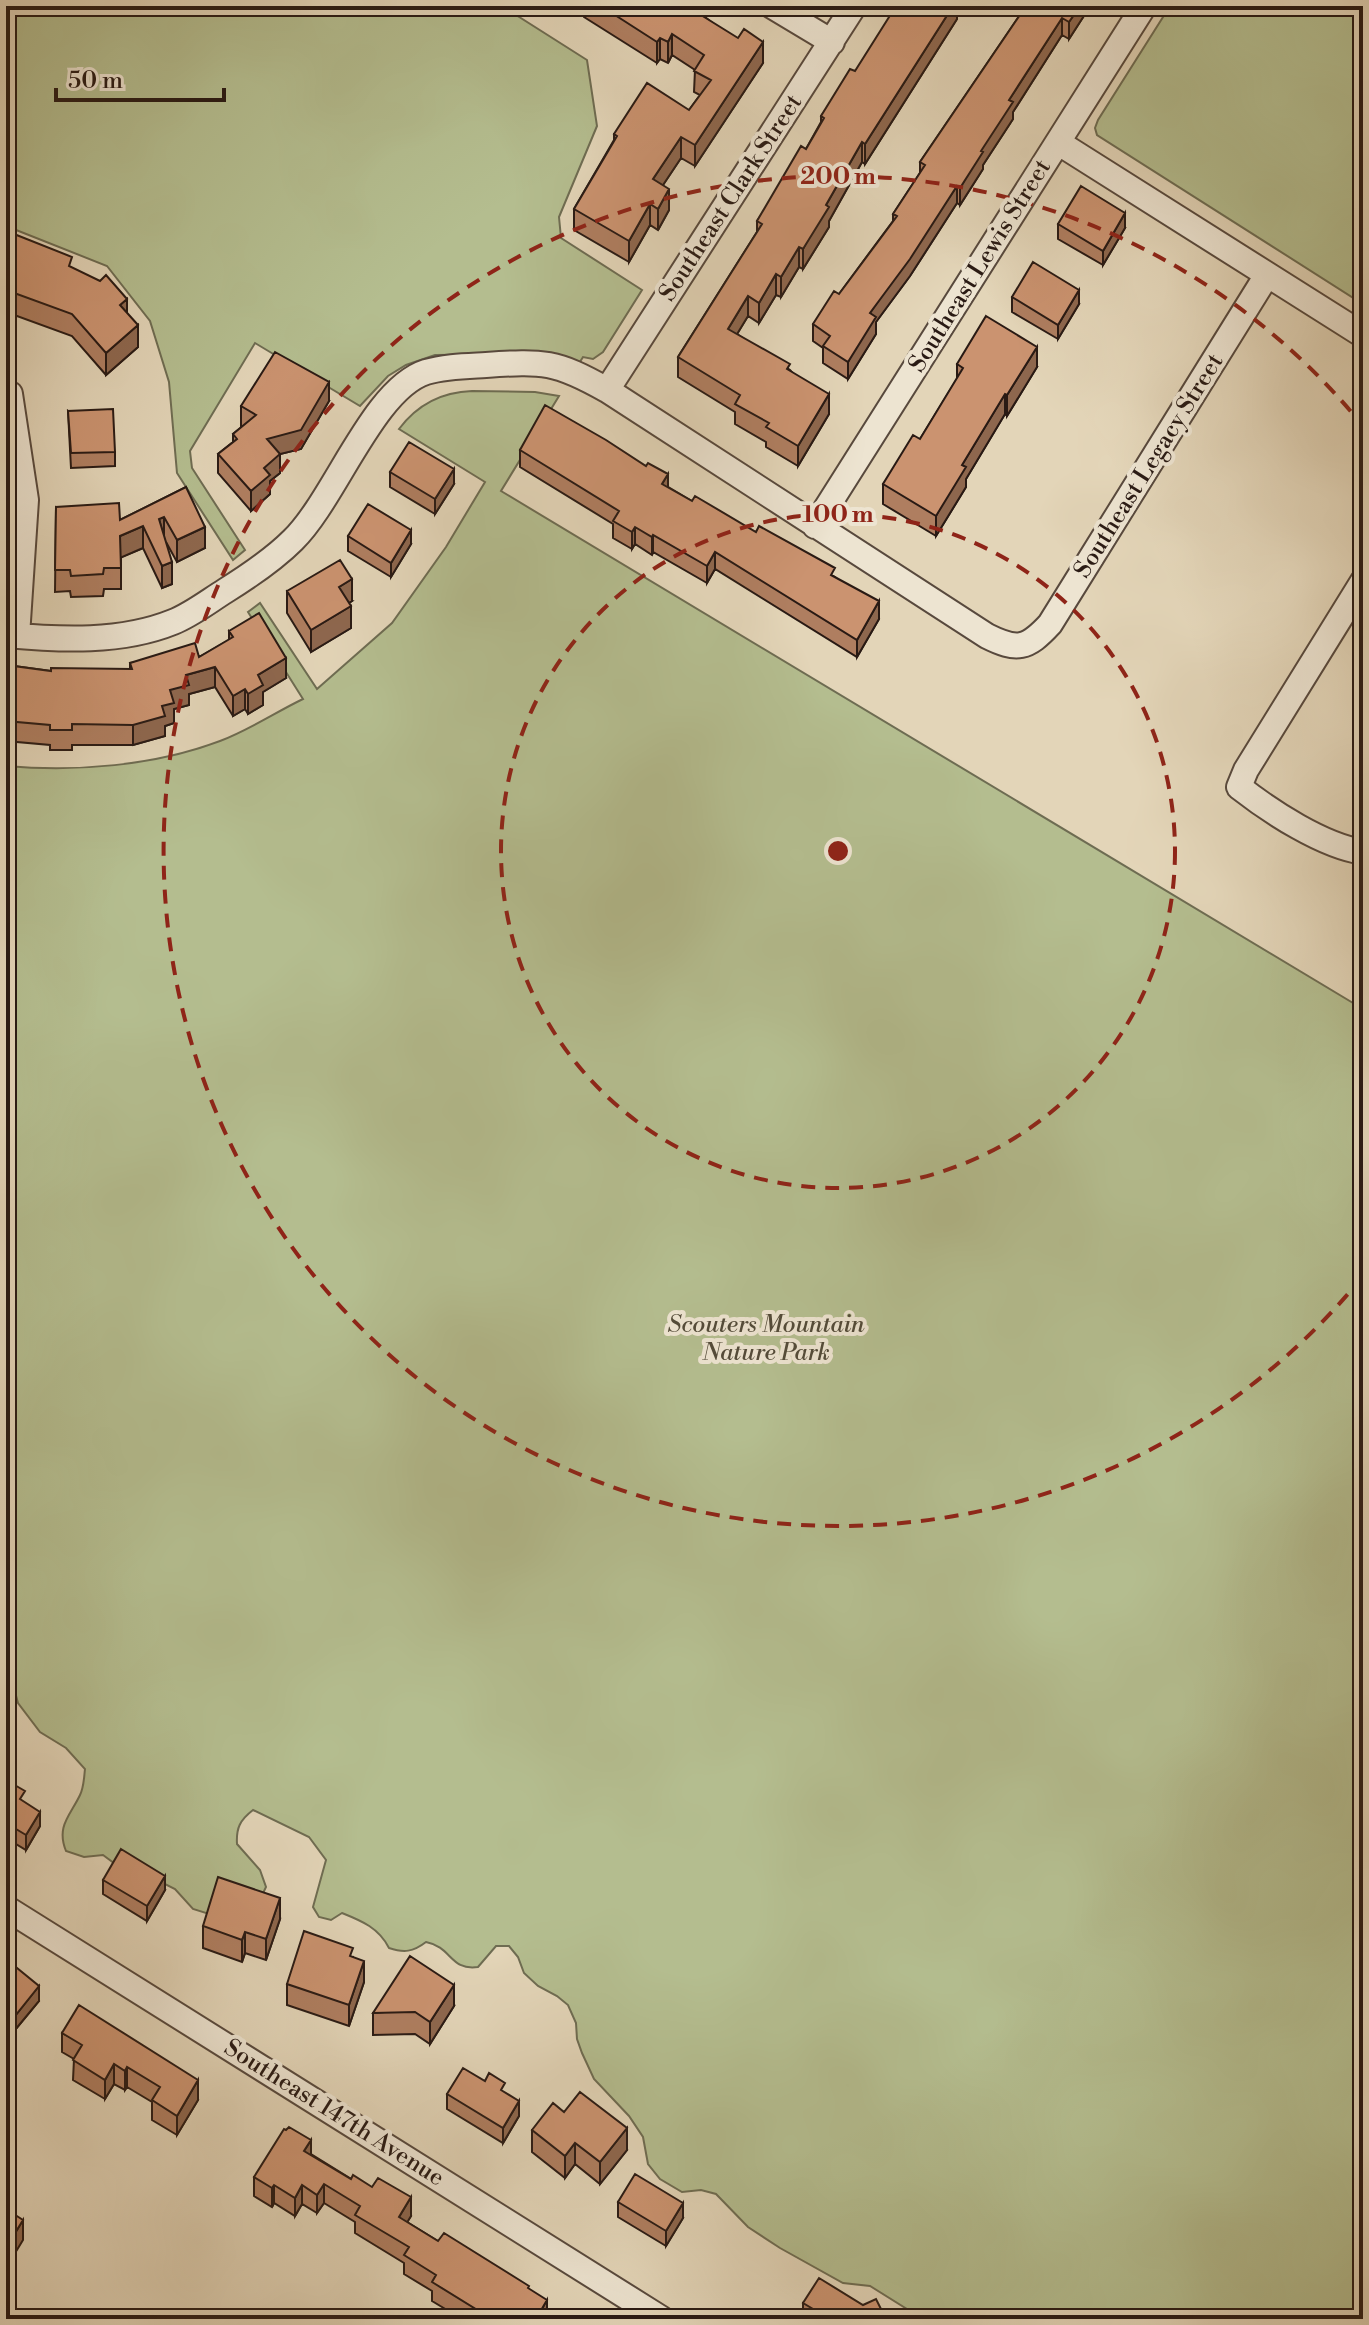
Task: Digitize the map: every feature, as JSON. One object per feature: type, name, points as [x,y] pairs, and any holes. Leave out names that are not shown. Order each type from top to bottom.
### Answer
[{"type":"street","points":[[772,6],[832,42]]},
{"type":"street","name":"Southeast Clark Street","points":[[607,390],[854,6]]},
{"type":"street","name":"Southeast Lewis Street","points":[[815,526],[1144,6]]},
{"type":"street","points":[[1059,143],[1363,335]]},
{"type":"street","name":"Southeast Legacy Street","points":[[815,526],[1002,644],[1021,647],[1037,639],[1050,624],[1267,275]]},
{"type":"street","points":[[10,394],[26,500],[11,636],[93,638],[128,635],[175,622],[247,577],[294,540],[332,489],[380,410],[402,385],[424,372],[449,367],[538,361],[574,371],[815,526]]},
{"type":"street","points":[[1363,581],[1252,759],[1239,787],[1260,803],[1329,842],[1363,852]]},
{"type":"street","name":"Southeast 147th Avenue","points":[[6,1908],[662,2319]]},
{"type":"green space","points":[[6,6],[502,6],[587,60],[597,126],[559,217],[561,238],[642,290],[603,352],[593,359],[583,357],[578,365],[537,354],[435,355],[406,365],[388,376],[360,406],[255,343],[190,451],[192,468],[245,550],[233,560],[177,473],[169,382],[150,321],[107,266],[6,226]]},
{"type":"green space","points":[[1170,6],[1363,6],[1363,285],[1355,299],[1097,135],[1095,128],[1098,120]]},
{"type":"green space","name":"Scouters Mountain Nature Park","points":[[472,391],[535,392],[559,396],[501,491],[1363,1009],[1363,2319],[923,2319],[870,2286],[843,2283],[780,2248],[748,2227],[716,2194],[701,2190],[682,2192],[660,2179],[648,2164],[643,2137],[629,2116],[594,2079],[577,2039],[576,2023],[568,2005],[524,1973],[518,1957],[509,1946],[496,1946],[478,1967],[469,1967],[426,1942],[408,1951],[389,1948],[375,1930],[342,1913],[331,1920],[319,1917],[313,1907],[326,1860],[309,1837],[253,1810],[240,1825],[237,1844],[260,1870],[266,1887],[258,1904],[222,1918],[193,1909],[175,1889],[149,1876],[126,1872],[103,1855],[84,1857],[66,1851],[63,1828],[81,1792],[85,1769],[66,1748],[40,1732],[18,1703],[11,1677],[6,1673],[6,766],[87,767],[169,756],[231,737],[303,699],[248,612],[260,603],[317,689],[392,623],[446,547],[485,482],[399,429],[431,401]]},
{"type":"building","points":[[601,6],[699,6],[705,9],[701,15],[738,38],[744,29],[763,42],[695,145],[681,137],[653,179],[669,189],[658,209],[650,204],[629,241],[574,209],[617,136],[614,134],[647,83],[689,110],[711,80],[694,71],[704,55],[672,34],[668,42],[660,38],[657,42]]},
{"type":"building","points":[[896,6],[953,6],[865,144],[862,142],[826,205],[829,207],[803,249],[799,247],[781,277],[776,274],[759,303],[748,296],[728,329],[790,364],[787,369],[829,394],[798,446],[766,427],[769,423],[735,404],[740,395],[678,357],[762,224],[757,221],[801,146],[806,149],[824,118],[821,116],[850,69],[855,71]]},
{"type":"building","points":[[1026,6],[1080,6],[1069,22],[1062,18],[1009,100],[1013,102],[960,188],[957,186],[910,259],[870,313],[876,317],[848,362],[823,346],[830,336],[813,324],[834,291],[839,294],[897,216],[893,214],[925,165],[920,162]]},
{"type":"building","points":[[1081,186],[1125,213],[1103,251],[1058,224]]},
{"type":"building","points":[[9,232],[72,257],[69,266],[100,281],[106,275],[127,299],[120,305],[138,325],[106,353],[72,314],[6,290],[6,240]]},
{"type":"building","points":[[1033,262],[1079,290],[1058,325],[1012,297]]},
{"type":"building","points":[[986,316],[1037,347],[962,465],[966,467],[936,516],[883,484],[913,435],[920,439],[963,368],[957,364]]},
{"type":"building","points":[[275,352],[329,382],[301,430],[267,439],[280,454],[264,468],[270,475],[251,491],[218,454],[237,439],[233,434],[256,415],[241,406]]},
{"type":"building","points":[[545,405],[646,466],[648,463],[668,474],[662,484],[692,501],[695,496],[756,532],[759,526],[835,568],[831,575],[879,601],[857,640],[715,552],[707,566],[653,535],[635,527],[632,532],[613,521],[619,511],[520,450]]},
{"type":"building","points":[[113,409],[115,452],[71,453],[68,411]]},
{"type":"building","points":[[409,442],[454,469],[435,499],[390,472]]},
{"type":"building","points":[[186,487],[205,527],[177,540],[164,517],[159,519],[172,562],[162,566],[143,526],[120,536],[121,568],[104,568],[103,574],[71,576],[70,570],[55,570],[56,507],[119,503],[120,520]]},
{"type":"building","points":[[368,504],[411,530],[391,563],[348,536]]},
{"type":"building","points":[[340,560],[352,579],[339,587],[351,606],[311,630],[287,591]]},
{"type":"building","points":[[259,613],[286,658],[258,675],[263,685],[248,694],[245,689],[233,696],[215,667],[186,675],[189,685],[170,690],[174,703],[162,706],[165,716],[133,725],[72,724],[72,730],[50,730],[50,725],[6,721],[6,665],[51,671],[51,668],[132,669],[130,663],[195,643],[199,657],[233,637],[229,631]]},
{"type":"building","points":[[6,1780],[25,1791],[20,1799],[40,1812],[26,1835],[6,1823]]},
{"type":"building","points":[[121,1849],[165,1876],[147,1906],[103,1880]]},
{"type":"building","points":[[218,1877],[280,1898],[266,1939],[245,1932],[242,1940],[203,1926]]},
{"type":"building","points":[[304,1931],[353,1948],[350,1956],[364,1961],[349,2005],[287,1984]]},
{"type":"building","points":[[410,1956],[454,1985],[430,2022],[415,2012],[373,2013]]},
{"type":"building","points":[[6,1959],[39,1986],[15,2016],[6,2008]]},
{"type":"building","points":[[79,2005],[198,2080],[177,2116],[152,2100],[160,2087],[127,2067],[125,2071],[114,2064],[105,2080],[73,2060],[82,2045],[62,2033]]},
{"type":"building","points":[[463,2068],[485,2081],[489,2073],[505,2083],[501,2090],[519,2101],[503,2128],[447,2094]]},
{"type":"building","points":[[580,2092],[627,2128],[600,2162],[575,2143],[565,2156],[532,2130],[553,2103],[564,2112]]},
{"type":"building","points":[[289,2127],[311,2140],[304,2151],[351,2179],[353,2175],[372,2187],[378,2178],[411,2197],[399,2217],[438,2241],[444,2233],[529,2286],[547,2300],[536,2319],[511,2316],[509,2319],[492,2319],[432,2282],[436,2275],[404,2255],[409,2247],[355,2215],[360,2206],[324,2184],[317,2195],[302,2185],[295,2198],[254,2177],[284,2129]]},
{"type":"building","points":[[635,2174],[683,2203],[666,2231],[618,2202]]},
{"type":"building","points":[[6,2209],[23,2220],[6,2248]]},
{"type":"building","points":[[819,2278],[863,2305],[876,2299],[886,2319],[830,2319],[803,2303]]},
{"type":"building","points":[[37,2313],[47,2319],[33,2319]]}]
